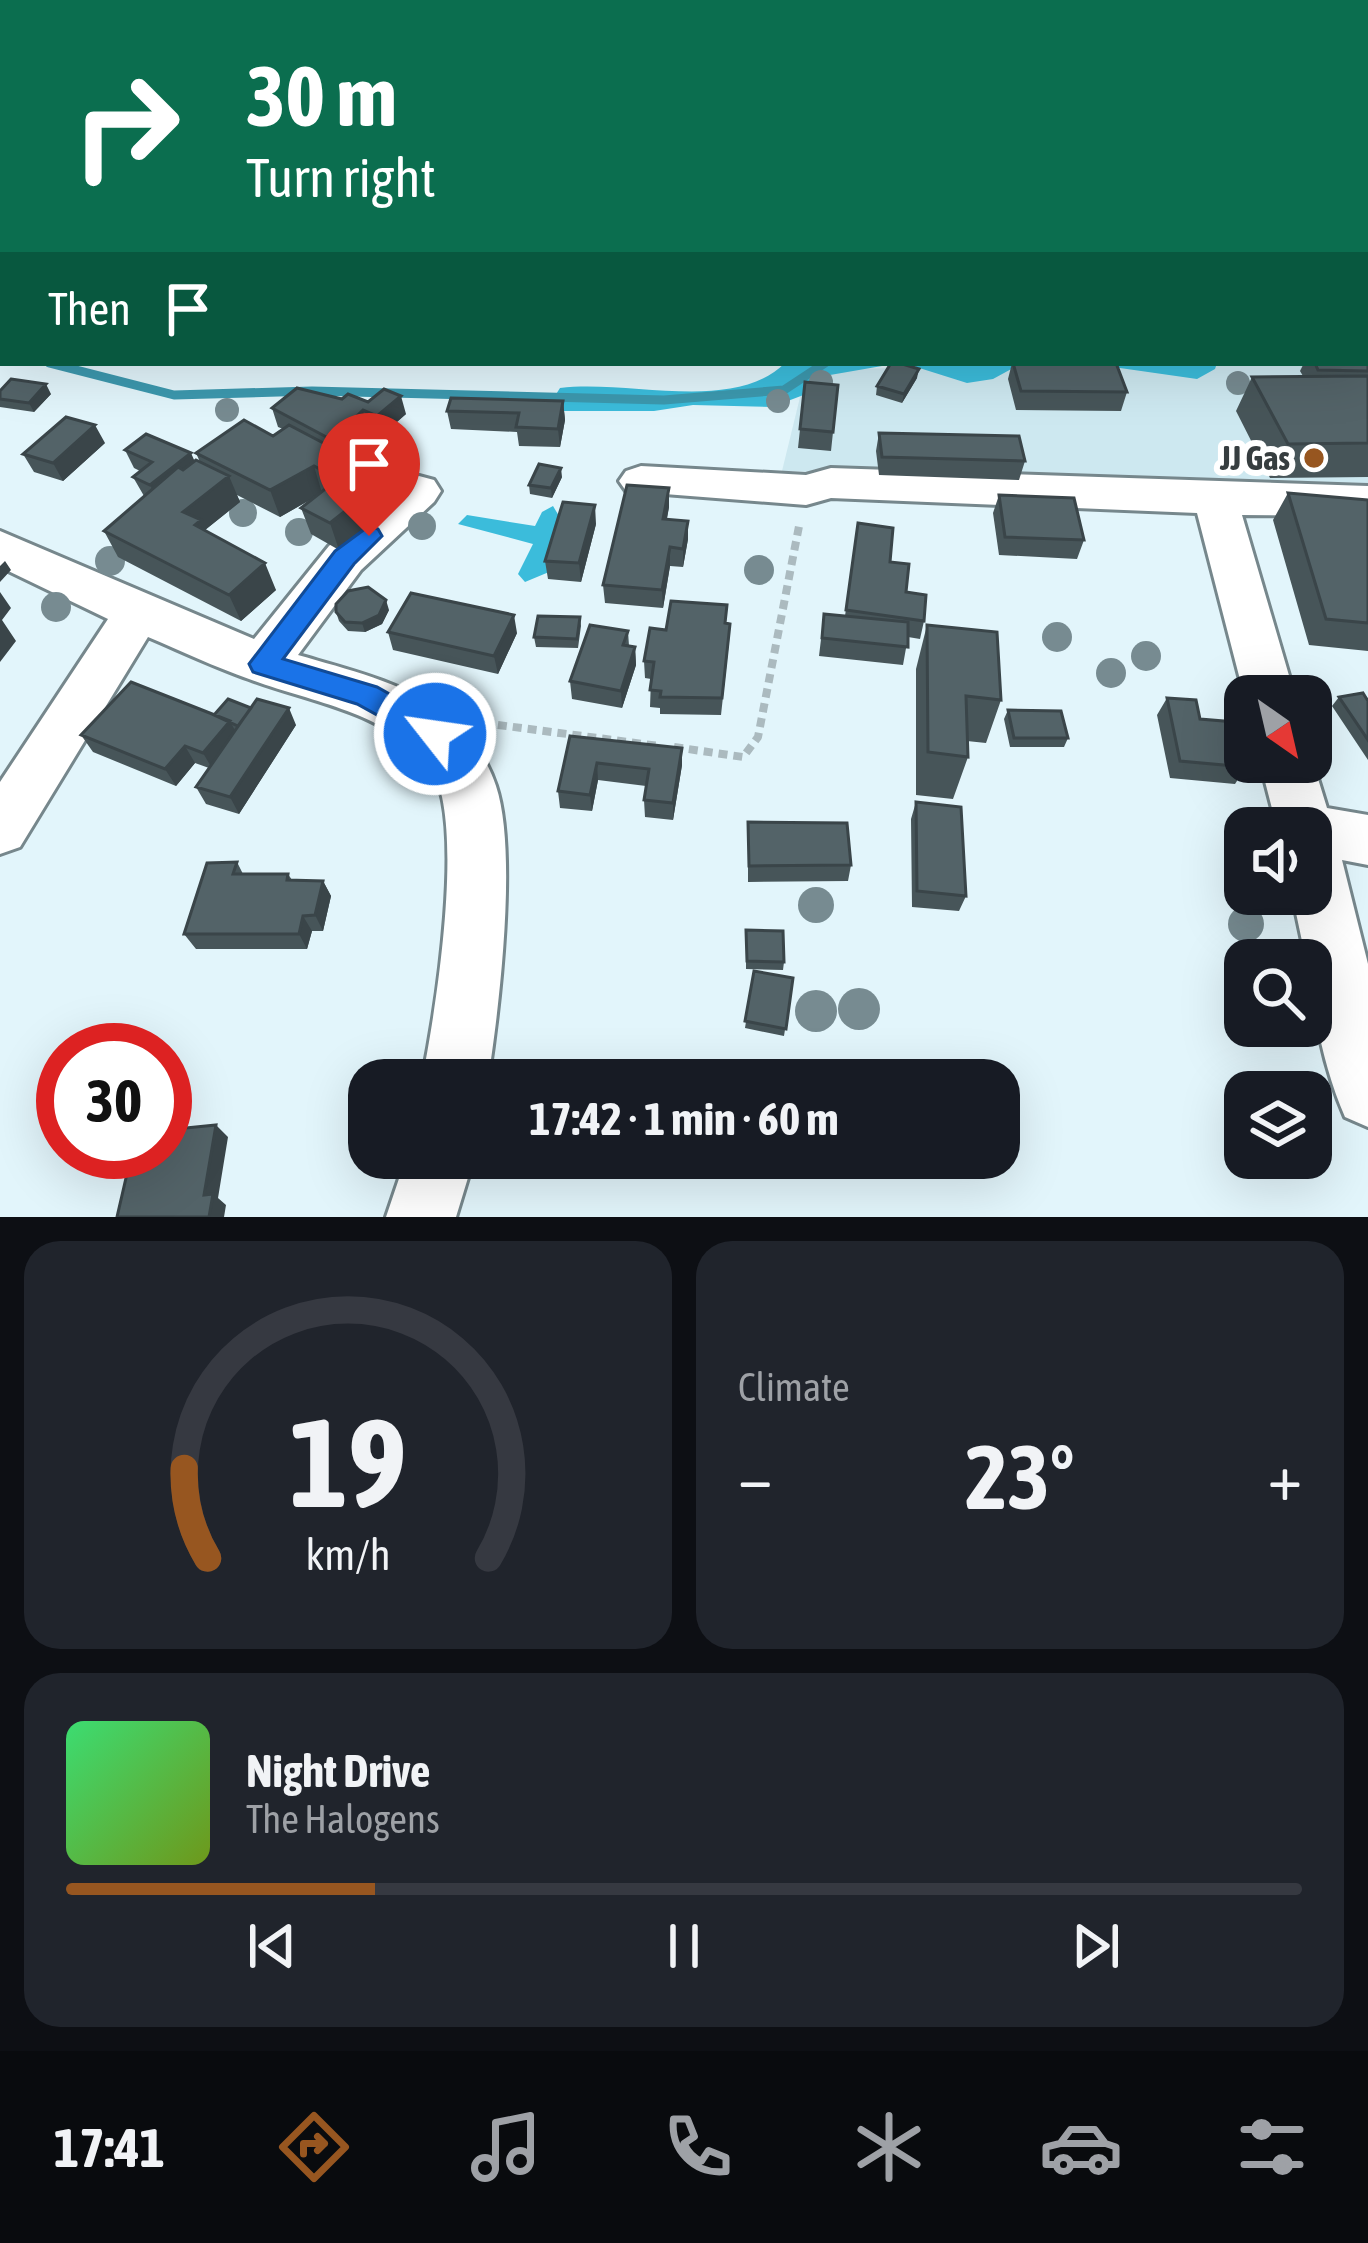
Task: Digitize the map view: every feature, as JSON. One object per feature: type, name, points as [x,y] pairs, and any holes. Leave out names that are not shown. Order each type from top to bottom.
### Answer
[{"type":"street","points":[[641,481],[806,490],[831,483],[1368,501]]},
{"type":"street","points":[[263,664],[345,558],[418,491]]},
{"type":"street","points":[[1215,499],[1263,675]]},
{"type":"street","points":[[0,548],[263,664],[367,696],[435,734],[463,771],[472,796],[476,910],[469,1005],[459,1059]]},
{"type":"street","points":[[0,829],[138,612]]},
{"type":"street","points":[[1332,833],[1368,840]]},
{"type":"street","points":[[1326,915],[1368,1094]]},
{"type":"street","points":[[421,1217],[433,1179]]},
{"type":"path","points":[[435,734],[486,723],[742,757],[758,737],[806,490]]},
{"type":"shaded area","points":[[781,366],[882,366],[830,375],[814,391],[772,407],[556,411],[548,407],[560,388],[710,391],[764,378]]},
{"type":"shaded area","points":[[913,366],[1216,366],[1197,379],[1113,367],[1015,367],[993,379],[967,383]]},
{"type":"shaded area","points":[[1368,366],[1368,483],[782,471],[803,385],[837,369]]},
{"type":"shaded area","points":[[553,506],[559,516],[553,532],[558,541],[549,572],[525,582],[518,574],[533,544],[458,524],[467,515],[535,526],[542,512]]},
{"type":"building","points":[[889,366],[919,369],[904,394],[877,386]]},
{"type":"building","points":[[1014,366],[1117,366],[1127,392],[1021,391]]},
{"type":"building","points":[[1316,366],[1368,366],[1368,371],[1318,370]]},
{"type":"building","points":[[1368,376],[1368,443],[1288,444],[1252,377]]},
{"type":"building","points":[[11,379],[46,384],[29,403],[0,399],[0,391]]},
{"type":"building","points":[[805,382],[838,385],[833,432],[800,429]]},
{"type":"building","points":[[297,388],[342,399],[348,394],[368,402],[384,389],[401,396],[377,416],[363,410],[332,440],[272,408]]},
{"type":"building","points":[[451,398],[563,401],[558,429],[516,427],[519,413],[447,411]]},
{"type":"building","points":[[66,417],[95,425],[53,463],[23,454]]},
{"type":"building","points":[[244,420],[273,436],[289,425],[388,477],[330,523],[301,508],[338,479],[314,466],[270,490],[196,453]]},
{"type":"building","points":[[879,433],[1019,436],[1025,461],[882,457]]},
{"type":"building","points":[[146,434],[191,453],[150,485],[133,477],[152,462],[125,450]]},
{"type":"building","points":[[196,460],[229,476],[183,512],[201,520],[195,525],[265,563],[229,595],[104,531],[178,467],[183,470]]},
{"type":"building","points":[[539,464],[561,468],[551,488],[529,485]]},
{"type":"building","points":[[627,485],[669,488],[663,519],[688,521],[683,549],[670,547],[662,590],[603,585]]},
{"type":"building","points":[[1288,493],[1368,500],[1368,623],[1326,619]]},
{"type":"building","points":[[999,495],[1074,498],[1084,540],[1005,537]]},
{"type":"building","points":[[563,502],[595,505],[579,563],[545,561]]},
{"type":"building","points":[[858,523],[893,528],[890,562],[909,564],[906,592],[926,595],[924,621],[846,610]]},
{"type":"building","points":[[368,587],[386,600],[379,615],[362,623],[345,622],[336,604],[348,591]]},
{"type":"building","points":[[411,593],[514,615],[494,656],[388,632]]},
{"type":"building","points":[[671,601],[727,605],[725,623],[730,624],[722,698],[660,697],[661,691],[650,690],[654,662],[644,661],[650,628],[666,630]]},
{"type":"building","points":[[824,614],[908,622],[908,647],[822,638]]},
{"type":"building","points":[[538,616],[580,617],[577,639],[534,637]]},
{"type":"building","points":[[590,625],[628,631],[623,645],[635,647],[621,691],[570,681]]},
{"type":"building","points":[[927,625],[997,632],[1001,700],[966,696],[968,757],[928,752]]},
{"type":"building","points":[[131,682],[230,721],[203,753],[185,746],[165,769],[81,735]]},
{"type":"building","points":[[1363,693],[1368,701],[1368,740],[1339,697]]},
{"type":"building","points":[[1167,698],[1196,700],[1200,719],[1224,721],[1224,765],[1180,761]]},
{"type":"building","points":[[228,699],[251,708],[238,726],[214,715]]},
{"type":"building","points":[[257,699],[289,708],[230,797],[196,787]]},
{"type":"building","points":[[1008,710],[1061,711],[1068,738],[1014,738]]},
{"type":"building","points":[[570,736],[682,748],[673,803],[644,800],[649,769],[597,763],[590,795],[558,791]]},
{"type":"building","points":[[916,802],[961,807],[966,896],[917,891]]},
{"type":"building","points":[[748,822],[847,823],[851,865],[749,866]]},
{"type":"building","points":[[237,862],[233,874],[288,874],[287,880],[323,881],[315,915],[303,916],[299,934],[184,934],[207,863]]},
{"type":"building","points":[[746,930],[783,931],[784,962],[747,961]]},
{"type":"building","points":[[754,971],[793,978],[786,1029],[745,1021]]},
{"type":"building","points":[[216,1125],[204,1195],[213,1194],[209,1217],[117,1217],[126,1179],[192,1179],[192,1127]]},
{"type":"waterway","points":[[61,366],[174,395],[312,391],[664,400],[784,390],[820,366]]},
{"type":"place","name":"JJ Gas","points":[[1314,458]]},
{"type":"route","points":[[369,536],[345,558],[263,664],[367,696],[435,734]]}]
